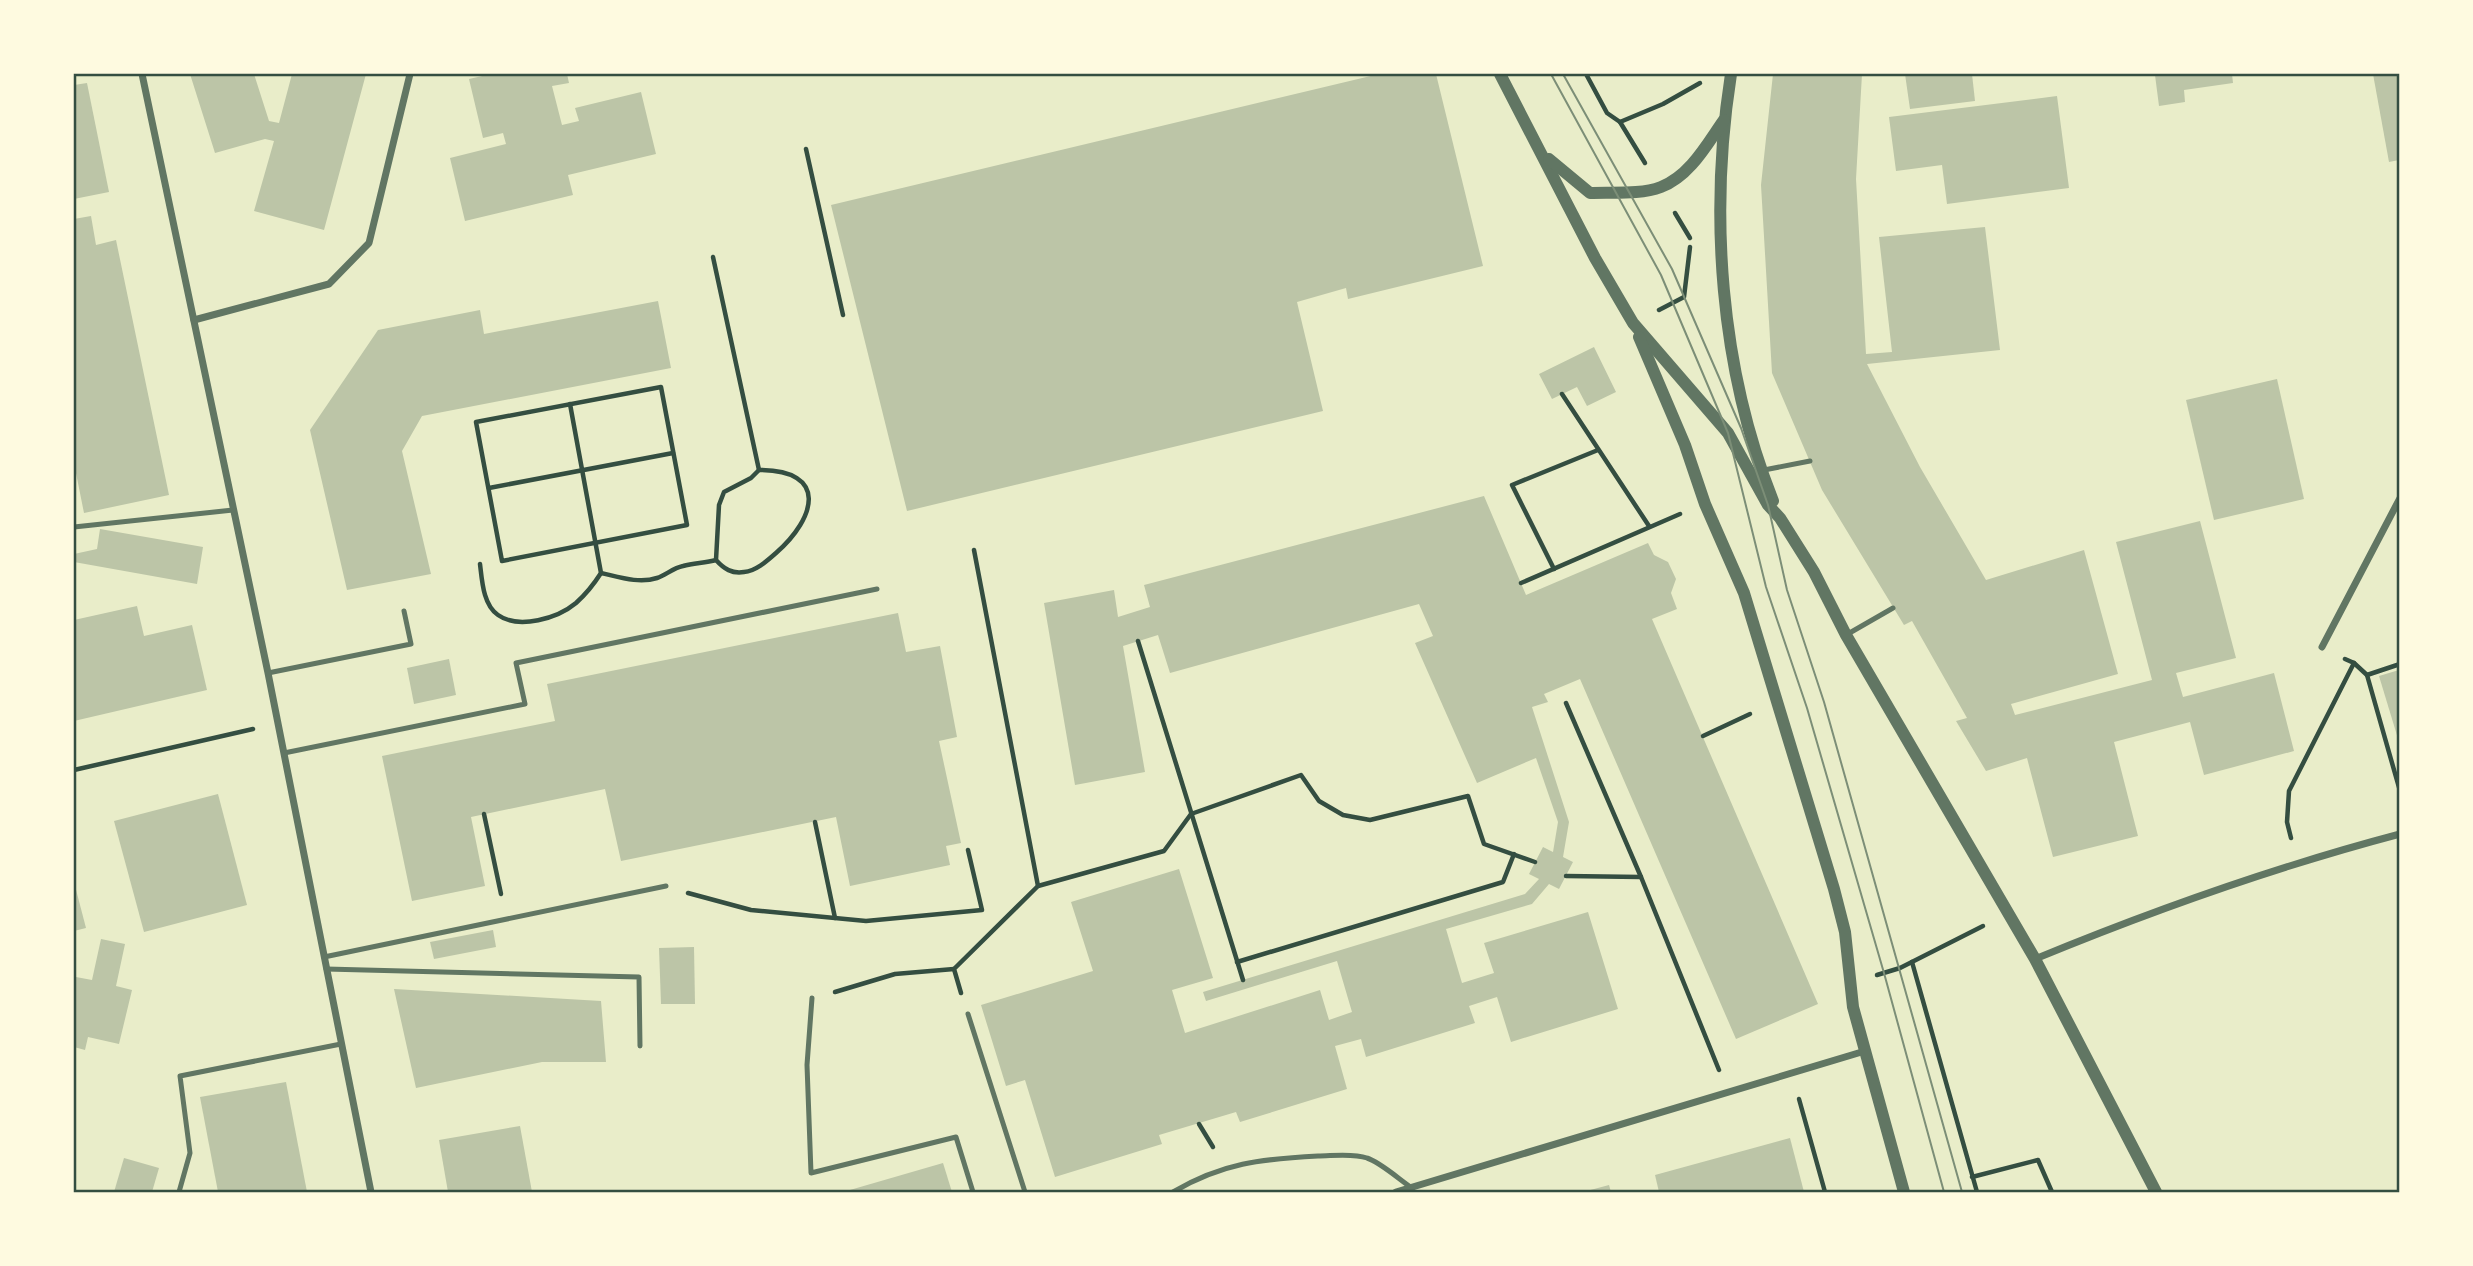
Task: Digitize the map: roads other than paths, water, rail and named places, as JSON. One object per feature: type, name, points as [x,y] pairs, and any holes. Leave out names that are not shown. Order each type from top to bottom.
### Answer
[{"type":"street","points":[[142,74],[268,673],[371,1192]]},
{"type":"street","points":[[194,320],[328,284],[369,243],[411,74]]},
{"type":"street","points":[[1500,74],[1595,258],[1633,323],[1685,445],[1705,504],[1744,593],[1835,889],[1845,932],[1853,1007],[1904,1192]]},
{"type":"street","points":[[1731,74],[1724,120],[1721,240],[1724,311],[1761,470],[1780,518]]},
{"type":"street","points":[[1543,155],[1590,193],[1660,188],[1679,178],[1724,120]]},
{"type":"street","points":[[1633,323],[1728,433],[1768,505],[1780,518],[1814,572],[1846,635],[2035,959],[2156,1192]]},
{"type":"street","points":[[2322,647],[2399,498]]},
{"type":"street","points":[[2035,959],[2242,881],[2399,834]]},
{"type":"street","points":[[1396,1192],[1865,1051]]},
{"type":"lane","points":[[1761,470],[1810,461]]},
{"type":"lane","points":[[74,527],[233,510]]},
{"type":"lane","points":[[284,753],[525,704],[516,663],[877,589]]},
{"type":"lane","points":[[1846,635],[1893,608]]},
{"type":"lane","points":[[268,673],[411,644],[404,611]]},
{"type":"lane","points":[[324,957],[666,886]]},
{"type":"lane","points":[[326,969],[639,977],[640,1046]]},
{"type":"lane","points":[[812,999],[807,1065],[811,1173],[956,1138],[973,1192]]},
{"type":"lane","points":[[968,1014],[1025,1192]]},
{"type":"lane","points":[[179,1192],[190,1153],[180,1076],[341,1044]]},
{"type":"lane","points":[[1173,1192],[1193,1180],[1225,1167],[1260,1160],[1331,1156],[1367,1158],[1412,1188]]},
{"type":"tram line","points":[[1551,74],[1661,275],[1728,433],[1766,587],[1807,708],[1944,1192]]},
{"type":"tram line","points":[[1563,74],[1672,269],[1741,428],[1768,505],[1787,590],[1824,702],[1962,1192]]}]
